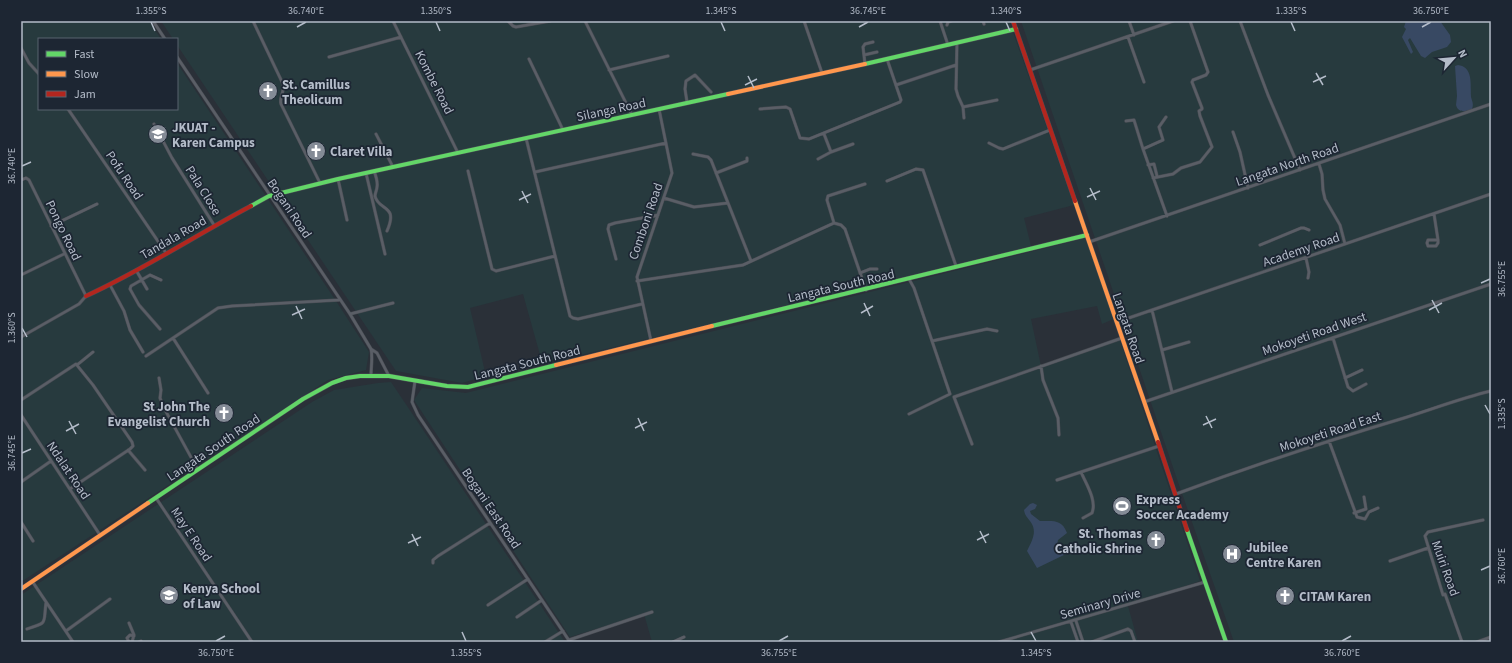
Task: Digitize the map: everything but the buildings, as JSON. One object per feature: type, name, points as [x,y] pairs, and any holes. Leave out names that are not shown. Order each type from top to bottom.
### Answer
[{"type":"street","points":[[153,21],[164,38]]},
{"type":"street","points":[[253,21],[283,84],[284,89],[280,98],[281,104],[321,184]]},
{"type":"street","name":"Kombe Road","points":[[393,21],[459,153]]},
{"type":"street","points":[[508,21],[516,27],[550,21]]},
{"type":"street","points":[[585,21],[632,115]]},
{"type":"street","points":[[804,21],[822,73]]},
{"type":"street","points":[[940,21],[948,44]]},
{"type":"street","points":[[947,25],[948,22],[951,21]]},
{"type":"street","name":"Langata Road","points":[[1013,21],[1226,642]]},
{"type":"street","points":[[1129,21],[1134,34]]},
{"type":"street","points":[[1030,70],[1174,21]]},
{"type":"street","points":[[1153,178],[1173,174],[1181,168],[1200,162],[1212,147],[1198,111],[1202,108],[1192,82],[1193,80],[1206,75],[1208,72],[1190,21]]},
{"type":"street","points":[[1240,21],[1268,95],[1300,170]]},
{"type":"street","name":"Silanga Road","points":[[269,196],[338,179],[865,64],[1016,29]]},
{"type":"street","points":[[329,57],[401,37]]},
{"type":"street","points":[[1128,37],[1144,82]]},
{"type":"street","points":[[865,64],[863,46],[873,42]]},
{"type":"street","points":[[957,43],[957,92],[963,107],[964,118]]},
{"type":"street","points":[[21,48],[29,63],[38,73]]},
{"type":"street","points":[[864,55],[877,52]]},
{"type":"street","points":[[609,70],[668,56]]},
{"type":"street","name":"Bogani Road","points":[[178,59],[269,196],[350,314],[371,349],[377,353],[389,376]]},
{"type":"street","points":[[529,59],[563,130]]},
{"type":"street","points":[[760,109],[786,107],[790,109],[800,138],[809,139],[824,134],[899,103],[901,100],[887,59]]},
{"type":"street","points":[[896,85],[956,65]]},
{"type":"street","points":[[688,102],[685,89],[686,81],[695,75],[710,92]]},
{"type":"street","points":[[963,107],[997,100]]},
{"type":"street","name":"Langata North Road","points":[[1089,242],[1491,104]]},
{"type":"street","name":"Comboni Road","points":[[651,341],[637,281],[638,272],[672,172],[659,109]]},
{"type":"street","name":"Pofu Road","points":[[69,110],[166,253]]},
{"type":"street","points":[[1143,149],[1164,140],[1159,127],[1166,117]]},
{"type":"street","points":[[1126,121],[1134,120],[1148,165],[1167,216]]},
{"type":"street","name":"Pala Close","points":[[154,124],[172,158],[214,225]]},
{"type":"street","points":[[989,143],[1003,149],[1050,130]]},
{"type":"street","points":[[1233,132],[1240,152],[1248,188]]},
{"type":"street","points":[[376,134],[393,167]]},
{"type":"street","points":[[824,134],[831,152]]},
{"type":"street","points":[[526,138],[568,312],[572,318],[578,319],[642,304]]},
{"type":"street","points":[[535,172],[666,143]]},
{"type":"street","points":[[818,159],[831,152],[853,144]]},
{"type":"street","points":[[693,154],[709,158],[751,261]]},
{"type":"street","points":[[716,173],[747,161],[747,158]]},
{"type":"street","points":[[1148,165],[1154,164],[1157,176]]},
{"type":"street","points":[[1319,164],[1322,174],[1325,199],[1338,221],[1345,244]]},
{"type":"street","points":[[887,181],[916,169],[922,170],[956,266]]},
{"type":"street","points":[[374,171],[378,182],[375,194],[376,198],[389,211],[390,215],[391,222],[387,231]]},
{"type":"street","points":[[468,171],[493,270],[496,271],[555,256]]},
{"type":"street","points":[[366,173],[385,254]]},
{"type":"street","name":"Pongo Road","points":[[21,180],[26,178],[29,180],[64,254],[86,296]]},
{"type":"street","points":[[338,179],[347,220]]},
{"type":"street","points":[[834,223],[827,200],[828,196],[865,184]]},
{"type":"street","name":"Academy Road","points":[[1117,322],[1491,194]]},
{"type":"street","name":"Tandala Road","points":[[86,296],[110,285],[214,225],[269,196]]},
{"type":"street","points":[[664,198],[694,207],[728,203]]},
{"type":"street","points":[[51,226],[97,204]]},
{"type":"street","points":[[1434,214],[1438,240]]},
{"type":"street","points":[[616,259],[608,230],[609,225],[622,221],[658,215]]},
{"type":"street","points":[[637,281],[743,265],[834,223],[841,224],[845,229],[866,290]]},
{"type":"street","points":[[1260,245],[1301,228],[1309,230]]},
{"type":"street","name":"Langata South Road","points":[[21,589],[318,390],[346,378],[371,375],[389,376],[447,386],[468,387],[1087,235]]},
{"type":"street","points":[[21,275],[64,254]]},
{"type":"street","points":[[1306,258],[1309,272],[1308,278]]},
{"type":"street","points":[[860,273],[870,269],[877,269]]},
{"type":"street","points":[[136,270],[146,289]]},
{"type":"street","points":[[160,280],[150,275],[131,286],[130,289],[139,305],[160,330]]},
{"type":"street","points":[[909,279],[914,288],[950,394],[909,414]]},
{"type":"street","name":"Mokoyeti Road West","points":[[1144,402],[1491,284]]},
{"type":"street","points":[[110,285],[124,311],[130,330],[143,352]]},
{"type":"street","points":[[21,337],[80,303],[86,296]]},
{"type":"street","points":[[146,356],[208,314],[221,308],[340,300]]},
{"type":"street","points":[[350,314],[393,303]]},
{"type":"street","points":[[1152,310],[1172,392]]},
{"type":"street","points":[[932,341],[987,329],[997,331]]},
{"type":"street","points":[[174,338],[208,393]]},
{"type":"street","points":[[972,444],[954,397],[1122,338]]},
{"type":"street","points":[[1333,338],[1348,387],[1352,391],[1366,384]]},
{"type":"street","points":[[1162,350],[1189,342]]},
{"type":"street","points":[[371,349],[371,375]]},
{"type":"street","points":[[21,400],[73,366],[77,365],[93,352]]},
{"type":"street","points":[[70,489],[132,447],[132,442],[93,385],[77,365]]},
{"type":"street","points":[[1042,366],[1043,380],[1058,418],[1059,435]]},
{"type":"street","points":[[1345,378],[1362,370]]},
{"type":"street","points":[[159,378],[161,390],[160,398],[164,408],[198,470]]},
{"type":"street","name":"Bogani East Road","points":[[415,381],[412,402],[415,410],[570,641]]},
{"type":"street","name":"Mokoyeti Road East","points":[[1176,494],[1329,441],[1457,400],[1491,391]]},
{"type":"street","name":"Ndalat Road","points":[[21,415],[100,535]]},
{"type":"street","points":[[1329,441],[1354,513],[1357,517],[1364,519],[1369,512],[1378,508]]},
{"type":"street","points":[[1057,480],[1159,446]]},
{"type":"street","points":[[128,450],[145,470]]},
{"type":"street","points":[[21,482],[51,461]]},
{"type":"street","points":[[1081,472],[1093,500],[1094,509],[1092,513],[1083,518]]},
{"type":"street","points":[[1354,513],[1366,508],[1364,497]]},
{"type":"street","name":"May E Road","points":[[155,498],[252,642]]},
{"type":"street","name":"Muiri Road","points":[[1462,642],[1445,594],[1443,595],[1425,536],[1428,532],[1483,520]]},
{"type":"street","points":[[433,563],[433,560],[438,556],[490,522]]},
{"type":"street","points":[[21,523],[33,542]]},
{"type":"street","points":[[1390,561],[1428,548]]},
{"type":"street","points":[[488,605],[528,579]]},
{"type":"street","points":[[32,581],[73,642]]},
{"type":"street","name":"Seminary Drive","points":[[999,642],[1076,621],[1206,582]]},
{"type":"street","points":[[66,631],[110,599]]},
{"type":"street","points":[[517,617],[542,600]]},
{"type":"street","points":[[27,629],[42,624],[45,621],[46,602]]},
{"type":"street","points":[[570,641],[652,612]]},
{"type":"street","points":[[1076,621],[1083,642]]},
{"type":"street","points":[[1071,622],[1078,642]]},
{"type":"street","points":[[129,623],[134,632],[134,637],[132,642],[129,642],[127,638],[130,635],[134,637]]},
{"type":"street","points":[[1092,642],[1128,629],[1131,631],[1135,642]]},
{"type":"street","points":[[545,642],[563,631]]},
{"type":"street","points":[[673,642],[684,637]]},
{"type":"street","points":[[1477,642],[1491,637]]},
{"type":"green space","points":[[21,21],[149,21],[160,38],[38,38],[38,110],[178,110],[178,64],[369,352],[366,370],[328,380],[21,582]]},
{"type":"green space","points":[[161,21],[1009,21],[1074,205],[1024,218],[1031,246],[585,354],[542,362],[523,294],[470,308],[486,376],[462,383],[396,371],[178,46],[178,38],[172,38]]},
{"type":"green space","points":[[1021,21],[1491,21],[1491,642],[1234,642]]},
{"type":"green space","points":[[1086,238],[1116,318],[1102,324],[1097,306],[1031,319],[1041,366],[1119,338],[1200,581],[1128,606],[1138,642],[652,642],[644,614],[570,637],[414,400],[422,388],[466,393]]},
{"type":"green space","points":[[391,382],[565,642],[21,642],[21,595],[312,402],[334,390]]},
{"type":"water","points":[[1406,21],[1440,21],[1450,35],[1451,42],[1447,47],[1432,52],[1425,58],[1421,56],[1410,38],[1408,40],[1413,52],[1411,54],[1402,37],[1406,29],[1404,27]]},
{"type":"water","points":[[1458,65],[1467,69],[1471,83],[1471,97],[1473,106],[1472,109],[1467,111],[1460,111],[1456,105],[1457,96],[1455,66]]},
{"type":"water","points":[[1033,503],[1037,505],[1035,509],[1030,511],[1031,514],[1040,521],[1053,521],[1060,523],[1065,528],[1067,533],[1058,540],[1057,545],[1065,550],[1066,554],[1037,568],[1027,551],[1032,540],[1034,528],[1024,510]]},
{"type":"traffic: fast","points":[[865,64],[1016,29]]},
{"type":"traffic: fast","points":[[251,206],[269,196],[338,179],[728,94]]},
{"type":"traffic: fast","points":[[712,326],[1087,235]]},
{"type":"traffic: fast","points":[[148,503],[303,399],[332,383],[346,378],[360,376],[389,376],[447,386],[468,387],[556,365]]},
{"type":"traffic: fast","points":[[1187,530],[1226,642]]},
{"type":"traffic: slow","points":[[728,94],[865,64]]},
{"type":"traffic: slow","points":[[1075,201],[1158,442]]},
{"type":"traffic: slow","points":[[556,365],[712,326]]},
{"type":"traffic: slow","points":[[21,589],[148,503]]},
{"type":"traffic: jam","points":[[1013,21],[1075,201]]},
{"type":"traffic: jam","points":[[86,296],[149,264],[251,206]]},
{"type":"traffic: jam","points":[[1158,442],[1187,530]]},
{"type":"place","name":"St. Camillus Theolicum","points":[[268,91]]},
{"type":"place","name":"JKUAT - Karen Campus","points":[[158,134]]},
{"type":"place","name":"Claret Villa","points":[[316,151]]},
{"type":"place","name":"St John The Evangelist Church","points":[[224,413]]},
{"type":"place","name":"Express Soccer Academy","points":[[1122,506]]},
{"type":"place","name":"St. Thomas Catholic Shrine","points":[[1156,540]]},
{"type":"place","name":"Jubilee Centre Karen","points":[[1232,554]]},
{"type":"place","name":"Kenya School of Law","points":[[169,595]]},
{"type":"place","name":"CITAM Karen","points":[[1285,596]]}]
